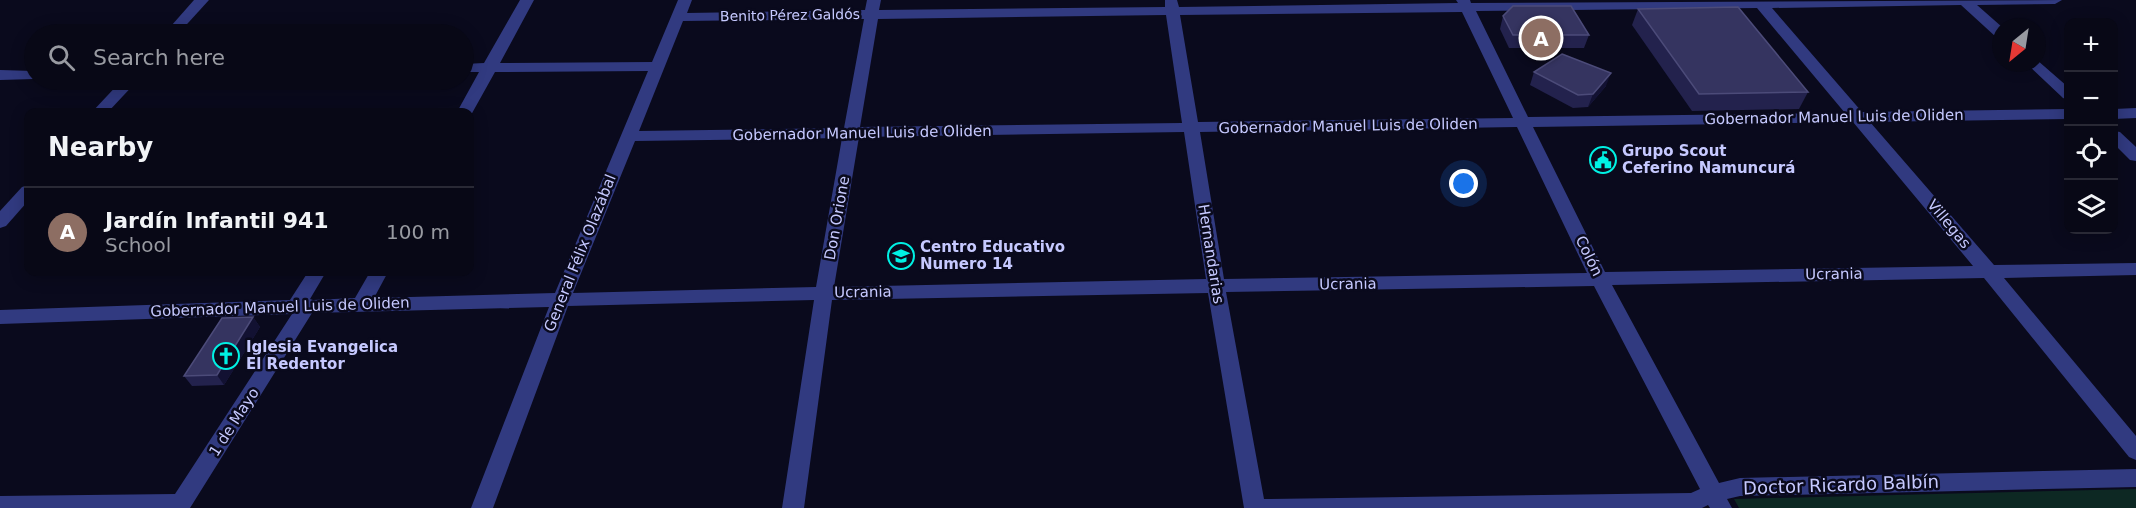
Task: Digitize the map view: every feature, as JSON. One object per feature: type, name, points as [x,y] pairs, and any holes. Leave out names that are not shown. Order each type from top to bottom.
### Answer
[{"type":"street","points":[[180,24],[202,0]]},
{"type":"street","points":[[467,108],[527,0]]},
{"type":"street","points":[[1963,0],[1992,26]]},
{"type":"street","name":"Benito Pérez Galdós","points":[[681,8],[2055,0]]},
{"type":"street","name":"Villegas","points":[[1759,2],[1989,272],[2136,451]]},
{"type":"street","name":"Colón","points":[[1465,3],[1599,278],[1717,501]]},
{"type":"street","name":"Hernandarias","points":[[1172,5],[1216,287],[1255,508]]},
{"type":"street","name":"Don Orione","points":[[793,508],[824,292],[873,7]]},
{"type":"street","name":"General Félix Olazábal","points":[[482,508],[561,300],[681,8]]},
{"type":"street","points":[[474,68],[657,66]]},
{"type":"street","points":[[2043,72],[2064,91]]},
{"type":"street","points":[[0,75],[24,75]]},
{"type":"street","points":[[104,108],[121,90]]},
{"type":"street","name":"Gobernador Manuel Luis de Oliden","points":[[627,136],[2064,114]]},
{"type":"street","points":[[2118,114],[2136,114]]},
{"type":"street","points":[[2118,140],[2136,156]]},
{"type":"street","points":[[0,222],[24,195]]},
{"type":"street","name":"Ucrania","points":[[561,300],[824,292],[1216,287],[2136,268]]},
{"type":"street","name":"1 de Mayo","points":[[180,506],[302,306],[315,276]]},
{"type":"street","points":[[362,303],[377,276]]},
{"type":"street","name":"Gobernador Manuel Luis de Oliden","points":[[0,317],[362,303],[561,300]]},
{"type":"street","name":"Doctor Ricardo Balbín","points":[[1261,508],[1558,506],[1693,502],[1717,501],[1740,487],[2136,478]]},
{"type":"street","points":[[0,505],[180,506]]},
{"type":"green space","points":[[2136,489],[2136,508],[1739,508],[1734,499]]},
{"type":"building","points":[[1513,6],[1571,6],[1589,35],[1513,35],[1503,16]]},
{"type":"building","points":[[1738,7],[1808,92],[1699,94],[1638,9]]},
{"type":"building","points":[[1562,54],[1611,73],[1593,94],[1578,95],[1534,72]]},
{"type":"building","points":[[253,317],[217,375],[184,376],[222,318]]},
{"type":"place","name":"Jardín Infantil 941","points":[[1541,38]]},
{"type":"place","name":"Grupo Scout Ceferino Namuncurá","points":[[1603,160]]},
{"type":"place","name":"Centro Educativo Numero 14","points":[[901,256]]},
{"type":"place","name":"Iglesia Evangelica El Redentor","points":[[226,356]]}]
